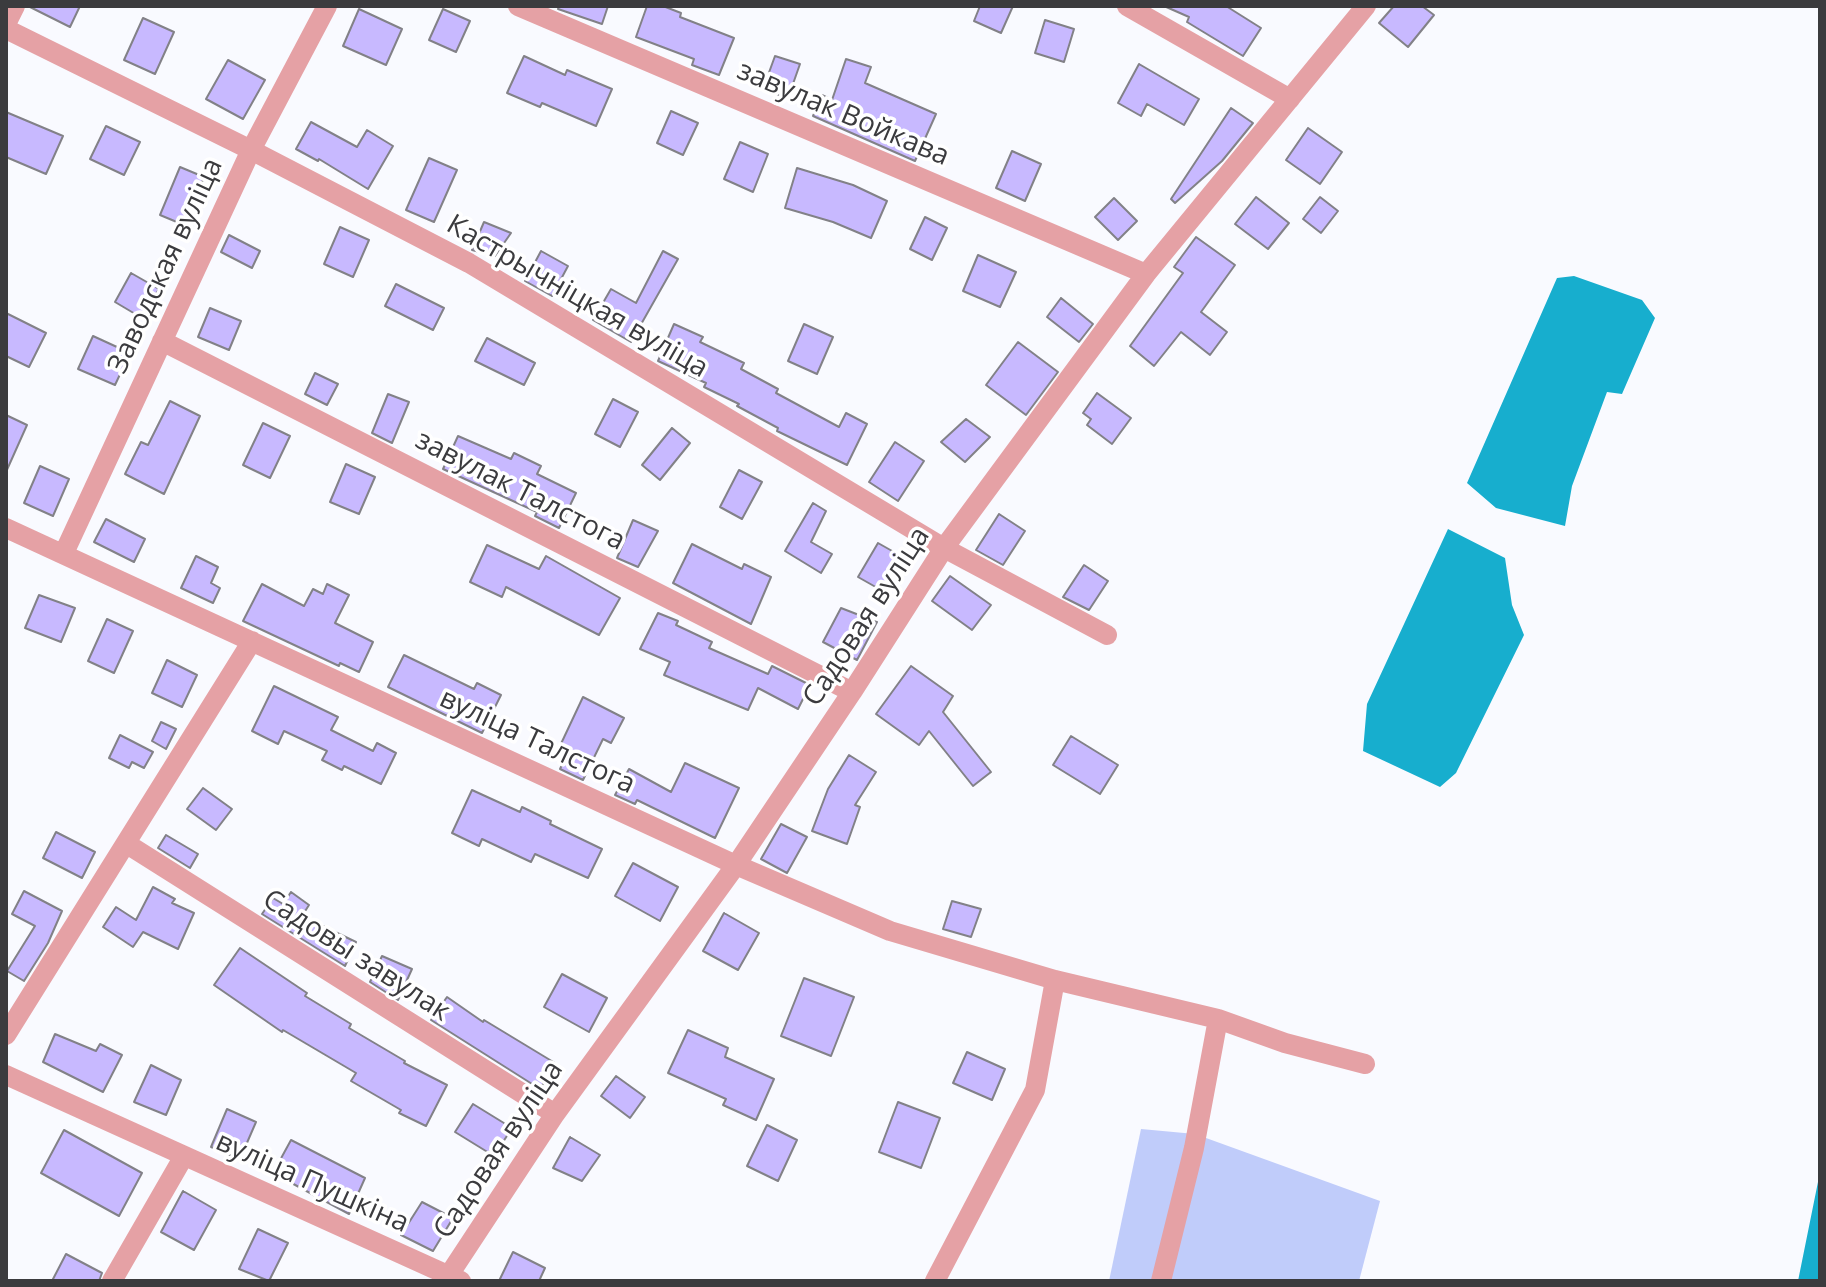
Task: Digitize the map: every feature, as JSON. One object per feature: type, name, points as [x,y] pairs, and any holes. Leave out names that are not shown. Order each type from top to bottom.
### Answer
[{"type":"street","points":[[6,27],[15,6]]},
{"type":"street","name":"Заводская вуліца","points":[[64,553],[251,150],[327,6]]},
{"type":"street","name":"завулак Войкава","points":[[518,6],[1146,274]]},
{"type":"street","points":[[1127,6],[1290,99]]},
{"type":"street","name":"Садовая вуліца","points":[[451,1279],[555,1114],[736,865],[944,548],[1146,274],[1366,6]]},
{"type":"street","name":"Кастрычніцкая вуліца","points":[[6,27],[469,263],[944,548],[1107,635]]},
{"type":"street","name":"завулак Талстога","points":[[162,341],[852,692]]},
{"type":"street","name":"вуліца Талстога","points":[[6,528],[736,865],[890,931],[1055,980],[1218,1019],[1285,1043],[1365,1064]]},
{"type":"street","points":[[6,1035],[252,641]]},
{"type":"street","name":"Садовы завулак","points":[[127,844],[555,1114]]},
{"type":"street","points":[[935,1281],[1035,1090],[1055,980]]},
{"type":"street","points":[[1161,1281],[1194,1148],[1218,1019]]},
{"type":"street","name":"вуліца Пушкіна","points":[[6,1075],[451,1279]]},
{"type":"street","name":"вуліца Пушкіна","points":[[112,1281],[184,1156]]},
{"type":"shaded area","points":[[1574,276],[1642,300],[1655,318],[1622,394],[1607,392],[1572,486],[1565,526],[1496,508],[1467,483],[1557,278]]},
{"type":"shaded area","points":[[1448,529],[1505,558],[1512,605],[1524,635],[1456,773],[1440,787],[1363,751],[1367,704]]},
{"type":"shaded area","points":[[1141,1129],[1195,1134],[1380,1201],[1359,1281],[1109,1281]]},
{"type":"shaded area","points":[[1820,1172],[1820,1281],[1798,1281]]},
{"type":"building","points":[[28,6],[80,6],[70,27]]},
{"type":"building","points":[[559,6],[608,6],[602,24],[558,9]]},
{"type":"building","points":[[647,6],[663,6],[681,13],[680,17],[734,38],[719,75],[692,65],[694,59],[636,37]]},
{"type":"building","points":[[980,6],[1013,6],[1001,33],[974,21]]},
{"type":"building","points":[[1164,6],[1226,6],[1261,28],[1243,56],[1187,22],[1189,17]]},
{"type":"building","points":[[1394,6],[1422,6],[1434,15],[1408,47],[1379,23]]},
{"type":"building","points":[[359,9],[402,29],[386,65],[343,46]]},
{"type":"building","points":[[443,9],[470,21],[456,52],[429,40]]},
{"type":"building","points":[[143,18],[174,32],[155,74],[124,60]]},
{"type":"building","points":[[1045,20],[1074,29],[1064,62],[1035,53]]},
{"type":"building","points":[[524,56],[565,75],[567,70],[612,89],[596,126],[542,103],[540,107],[507,93]]},
{"type":"building","points":[[775,56],[800,64],[788,98],[763,89]]},
{"type":"building","points":[[846,59],[871,67],[865,83],[936,114],[915,161],[813,116],[822,95],[832,100]]},
{"type":"building","points":[[228,60],[265,80],[243,119],[206,99]]},
{"type":"building","points":[[1139,64],[1199,99],[1184,125],[1147,104],[1141,116],[1118,103]]},
{"type":"building","points":[[1231,108],[1253,123],[1222,161],[1175,203],[1171,199]]},
{"type":"building","points":[[671,111],[698,123],[683,155],[657,143]]},
{"type":"building","points":[[6,112],[63,136],[46,174],[6,157]]},
{"type":"building","points":[[311,122],[357,147],[367,130],[393,146],[368,189],[319,159],[296,149]]},
{"type":"building","points":[[106,126],[140,142],[124,175],[90,159]]},
{"type":"building","points":[[1308,128],[1342,152],[1320,184],[1286,160]]},
{"type":"building","points":[[740,142],[768,154],[753,192],[724,179]]},
{"type":"building","points":[[1012,151],[1041,164],[1025,201],[996,188]]},
{"type":"building","points":[[429,158],[457,170],[434,222],[406,210]]},
{"type":"building","points":[[180,167],[204,177],[184,225],[160,215]]},
{"type":"building","points":[[797,168],[853,185],[887,201],[871,238],[833,222],[785,208]]},
{"type":"building","points":[[1256,197],[1289,223],[1268,249],[1235,224]]},
{"type":"building","points":[[1320,197],[1338,211],[1321,233],[1303,219]]},
{"type":"building","points":[[1114,198],[1137,221],[1118,240],[1095,217]]},
{"type":"building","points":[[925,217],[947,228],[932,260],[910,249]]},
{"type":"building","points":[[484,222],[511,233],[495,256],[472,250]]},
{"type":"building","points":[[340,227],[369,240],[353,277],[324,264]]},
{"type":"building","points":[[229,235],[260,251],[252,268],[221,252]]},
{"type":"building","points":[[1196,237],[1235,265],[1201,312],[1227,332],[1210,355],[1181,332],[1154,366],[1130,346],[1183,273],[1174,267]]},
{"type":"building","points":[[541,251],[568,266],[552,296],[525,281]]},
{"type":"building","points":[[663,251],[678,259],[631,342],[593,320],[611,289],[636,303]]},
{"type":"building","points":[[978,255],[1016,272],[1000,307],[963,291]]},
{"type":"building","points":[[131,273],[159,289],[142,318],[115,302]]},
{"type":"building","points":[[396,284],[444,308],[433,330],[385,306]]},
{"type":"building","points":[[1061,298],[1093,324],[1079,342],[1047,317]]},
{"type":"building","points":[[210,308],[241,321],[229,350],[198,337]]},
{"type":"building","points":[[6,313],[46,333],[29,367],[6,356]]},
{"type":"building","points":[[674,324],[703,337],[700,342],[744,363],[741,369],[778,389],[776,393],[839,427],[846,413],[867,424],[847,465],[777,431],[778,428],[737,406],[739,404],[704,387],[706,383],[658,361]]},
{"type":"building","points":[[804,324],[833,337],[817,374],[788,361]]},
{"type":"building","points":[[93,336],[130,353],[115,385],[78,369]]},
{"type":"building","points":[[487,338],[535,363],[524,385],[475,361]]},
{"type":"building","points":[[1018,342],[1058,372],[1026,415],[986,385]]},
{"type":"building","points":[[315,373],[338,384],[327,405],[305,394]]},
{"type":"building","points":[[1097,393],[1131,418],[1112,444],[1087,425],[1091,419],[1083,413]]},
{"type":"building","points":[[388,394],[409,402],[392,443],[372,433]]},
{"type":"building","points":[[613,399],[638,412],[620,447],[595,434]]},
{"type":"building","points":[[170,401],[200,416],[164,494],[125,474],[141,442],[148,445]]},
{"type":"building","points":[[6,415],[27,425],[6,472]]},
{"type":"building","points":[[966,419],[990,437],[965,462],[941,442]]},
{"type":"building","points":[[263,423],[290,436],[270,478],[243,465]]},
{"type":"building","points":[[672,428],[690,443],[660,480],[642,465]]},
{"type":"building","points":[[458,436],[511,459],[514,453],[541,466],[537,474],[576,493],[559,528],[535,516],[537,512],[443,469]]},
{"type":"building","points":[[895,442],[924,461],[898,501],[869,482]]},
{"type":"building","points":[[346,464],[375,477],[359,514],[330,502]]},
{"type":"building","points":[[40,466],[69,479],[53,516],[24,503]]},
{"type":"building","points":[[739,470],[762,482],[742,519],[720,507]]},
{"type":"building","points":[[813,503],[826,511],[811,542],[832,554],[821,573],[785,551]]},
{"type":"building","points":[[999,514],[1025,531],[1003,565],[976,550]]},
{"type":"building","points":[[106,519],[145,539],[134,562],[94,542]]},
{"type":"building","points":[[633,520],[658,531],[638,567],[617,558]]},
{"type":"building","points":[[878,543],[901,556],[881,590],[858,577]]},
{"type":"building","points":[[692,544],[742,569],[744,564],[771,577],[751,624],[673,583]]},
{"type":"building","points":[[487,545],[539,569],[546,556],[620,598],[599,635],[506,587],[502,597],[470,582]]},
{"type":"building","points":[[196,556],[218,567],[211,583],[220,588],[213,603],[181,588]]},
{"type":"building","points":[[1084,565],[1108,581],[1089,610],[1063,597]]},
{"type":"building","points":[[950,576],[991,605],[972,630],[932,601]]},
{"type":"building","points":[[262,584],[304,606],[313,589],[323,594],[327,584],[349,595],[335,623],[373,642],[359,672],[340,663],[339,666],[243,621]]},
{"type":"building","points":[[39,595],[75,608],[61,642],[25,628]]},
{"type":"building","points":[[841,608],[877,622],[857,660],[823,642]]},
{"type":"building","points":[[658,613],[678,621],[676,625],[712,642],[709,648],[768,674],[772,666],[810,685],[798,709],[758,688],[748,710],[664,675],[670,662],[640,649]]},
{"type":"building","points":[[107,619],[133,631],[114,673],[88,661]]},
{"type":"building","points":[[404,655],[474,689],[477,683],[501,695],[482,733],[388,687]]},
{"type":"building","points":[[167,660],[197,675],[182,707],[152,693]]},
{"type":"building","points":[[911,666],[953,696],[943,712],[991,772],[973,786],[929,731],[919,745],[876,714]]},
{"type":"building","points":[[274,686],[338,717],[331,730],[373,751],[377,743],[396,753],[381,784],[344,766],[342,770],[322,760],[327,751],[284,731],[278,744],[252,731]]},
{"type":"building","points":[[583,697],[624,718],[611,743],[603,739],[583,780],[560,769],[568,752],[559,748]]},
{"type":"building","points":[[161,722],[176,729],[166,749],[152,741]]},
{"type":"building","points":[[120,735],[153,752],[144,768],[132,762],[129,768],[109,758]]},
{"type":"building","points":[[1071,736],[1118,765],[1100,794],[1053,765]]},
{"type":"building","points":[[849,755],[876,772],[855,805],[860,807],[847,844],[812,831],[828,789]]},
{"type":"building","points":[[685,763],[739,788],[715,838],[637,800],[635,804],[615,795],[629,769],[671,792]]},
{"type":"building","points":[[203,788],[232,809],[216,830],[187,809]]},
{"type":"building","points":[[472,790],[520,812],[522,807],[602,849],[588,878],[535,854],[531,862],[482,839],[479,846],[452,833]]},
{"type":"building","points":[[781,824],[807,837],[787,873],[761,859]]},
{"type":"building","points":[[56,832],[95,852],[82,878],[43,858]]},
{"type":"building","points":[[166,835],[198,854],[190,868],[158,848]]},
{"type":"building","points":[[633,863],[678,887],[660,921],[615,896]]},
{"type":"building","points":[[153,887],[175,899],[172,903],[194,913],[178,949],[143,932],[133,947],[103,927],[116,907],[136,920]]},
{"type":"building","points":[[24,891],[62,911],[48,943],[24,981],[7,971],[35,926],[12,914]]},
{"type":"building","points":[[291,892],[309,905],[302,916],[356,942],[345,966],[262,914],[273,898],[283,904]]},
{"type":"building","points":[[952,901],[981,909],[971,937],[943,929]]},
{"type":"building","points":[[724,913],[759,933],[738,970],[703,951]]},
{"type":"building","points":[[240,948],[307,993],[305,996],[351,1024],[349,1028],[404,1063],[447,1085],[426,1126],[399,1113],[401,1110],[351,1081],[356,1073],[282,1032],[214,985]]},
{"type":"building","points":[[382,956],[412,969],[398,1000],[370,982]]},
{"type":"building","points":[[562,974],[607,998],[589,1032],[544,1007]]},
{"type":"building","points":[[804,978],[854,997],[831,1056],[781,1036]]},
{"type":"building","points":[[447,997],[483,1022],[555,1063],[540,1089],[431,1020]]},
{"type":"building","points":[[688,1030],[728,1048],[725,1057],[774,1079],[756,1120],[723,1105],[726,1099],[668,1073]]},
{"type":"building","points":[[55,1034],[96,1051],[100,1044],[122,1055],[103,1092],[43,1062]]},
{"type":"building","points":[[967,1052],[1005,1069],[992,1100],[953,1083]]},
{"type":"building","points":[[151,1065],[181,1080],[166,1115],[134,1102]]},
{"type":"building","points":[[616,1076],[645,1097],[630,1118],[601,1096]]},
{"type":"building","points":[[898,1102],[940,1118],[921,1168],[879,1152]]},
{"type":"building","points":[[473,1104],[512,1128],[494,1156],[455,1132]]},
{"type":"building","points":[[227,1109],[256,1122],[240,1159],[211,1147]]},
{"type":"building","points":[[767,1125],[797,1140],[778,1181],[747,1166]]},
{"type":"building","points":[[64,1130],[142,1173],[119,1216],[41,1173]]},
{"type":"building","points":[[570,1137],[600,1155],[582,1181],[553,1168]]},
{"type":"building","points":[[291,1140],[365,1178],[349,1214],[273,1173]]},
{"type":"building","points":[[183,1191],[216,1210],[194,1250],[161,1232]]},
{"type":"building","points":[[422,1202],[453,1218],[433,1251],[401,1235]]},
{"type":"building","points":[[258,1229],[288,1243],[269,1281],[239,1269]]},
{"type":"building","points":[[513,1252],[545,1268],[539,1281],[499,1281]]},
{"type":"building","points":[[66,1254],[102,1273],[99,1281],[52,1281]]}]
